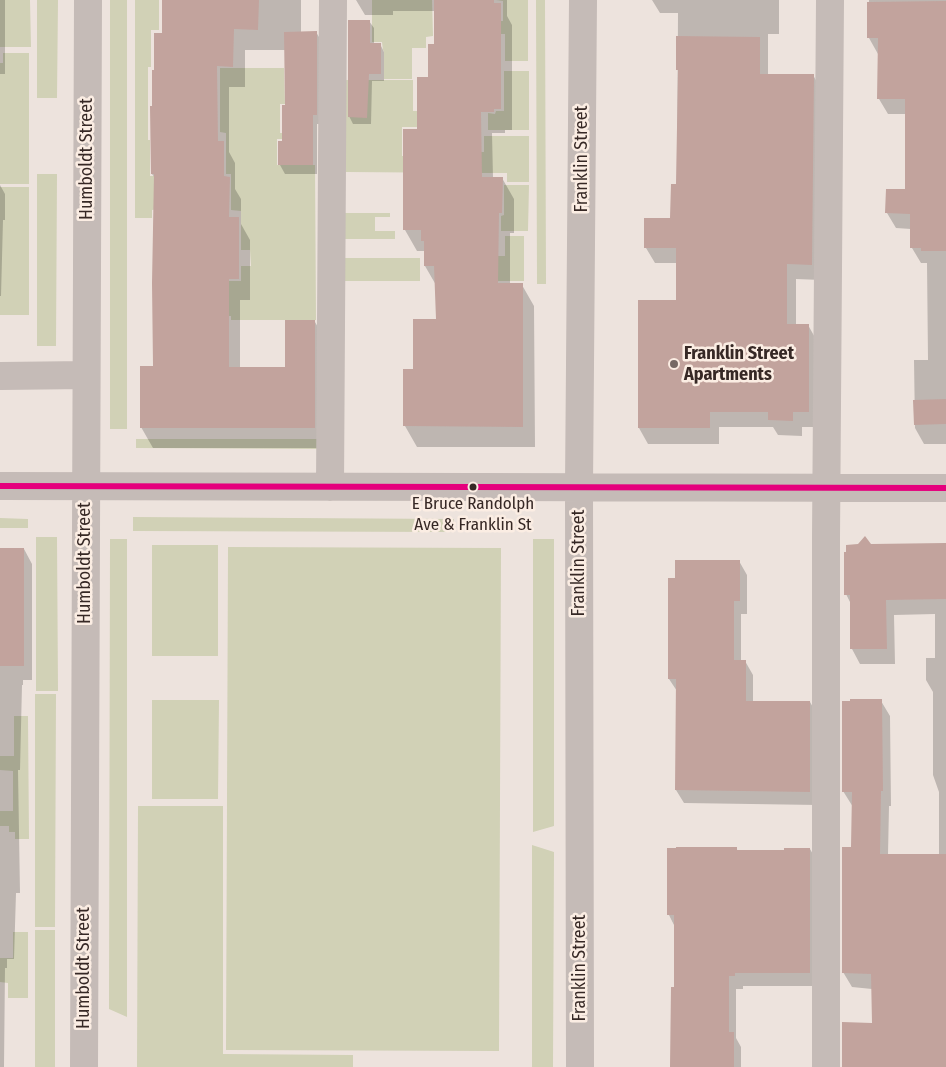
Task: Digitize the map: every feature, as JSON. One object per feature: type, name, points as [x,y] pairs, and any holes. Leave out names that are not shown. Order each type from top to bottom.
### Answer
[{"type":"street","name":"Humboldt Street","points":[[84,1067],[88,0]]},
{"type":"street","points":[[330,487],[333,0]]},
{"type":"street","name":"Franklin Street","points":[[580,1067],[579,486],[583,0]]},
{"type":"street","points":[[826,1067],[826,487],[830,0]]},
{"type":"street","points":[[0,376],[86,375]]},
{"type":"street","points":[[0,486],[946,488]]},
{"type":"green space","points":[[0,0],[30,0],[31,47],[0,47]]},
{"type":"green space","points":[[37,0],[58,0],[57,98],[37,98]]},
{"type":"green space","points":[[110,0],[127,0],[127,429],[110,429]]},
{"type":"green space","points":[[135,0],[159,0],[159,30],[151,30],[151,67],[148,67],[150,176],[158,176],[158,209],[152,210],[152,218],[135,218]]},
{"type":"green space","points":[[372,0],[432,0],[433,36],[426,37],[426,48],[412,48],[412,79],[384,79],[384,51],[382,42],[372,42]]},
{"type":"green space","points":[[496,0],[528,0],[528,61],[505,61],[505,34],[497,34],[497,21],[503,21],[503,1]]},
{"type":"green space","points":[[536,0],[545,0],[546,284],[537,284]]},
{"type":"green space","points":[[3,53],[29,53],[29,184],[0,184],[0,63],[3,63]]},
{"type":"green space","points":[[220,68],[284,68],[285,104],[280,104],[280,133],[311,133],[311,139],[277,139],[277,165],[315,165],[316,320],[231,320],[231,316],[227,316],[226,281],[241,281],[241,266],[251,266],[250,250],[241,250],[241,211],[231,210],[231,174],[226,174],[226,133],[220,132]]},
{"type":"green space","points":[[504,71],[529,71],[529,130],[488,130],[488,113],[495,114],[496,111],[504,111]]},
{"type":"green space","points":[[346,80],[413,80],[413,111],[419,111],[419,127],[402,127],[402,156],[431,156],[479,173],[346,172]]},
{"type":"green space","points":[[484,136],[529,136],[529,182],[507,182],[507,173],[481,173],[481,152],[484,152]]},
{"type":"green space","points":[[37,174],[57,174],[56,346],[37,346]]},
{"type":"green space","points":[[504,185],[529,185],[528,231],[501,231],[501,216],[504,215]]},
{"type":"green space","points":[[0,187],[29,187],[29,315],[0,315]]},
{"type":"green space","points":[[343,213],[390,213],[390,217],[375,217],[375,231],[395,231],[395,239],[343,239]]},
{"type":"green space","points":[[505,236],[524,236],[524,281],[450,281],[453,256],[505,256]]},
{"type":"green space","points":[[345,258],[420,258],[420,281],[345,281]]},
{"type":"green space","points":[[136,439],[319,439],[319,449],[136,448]]},
{"type":"green space","points":[[133,517],[454,519],[454,532],[133,531]]},
{"type":"green space","points":[[0,518],[28,519],[28,528],[0,528]]},
{"type":"green space","points":[[36,537],[57,537],[58,691],[36,691]]},
{"type":"green space","points":[[110,539],[127,539],[127,1017],[109,1009]]},
{"type":"green space","points":[[533,539],[554,539],[554,826],[533,832]]},
{"type":"green space","points":[[152,545],[218,545],[218,656],[152,656]]},
{"type":"green space","points":[[228,547],[501,548],[499,1051],[226,1050]]},
{"type":"green space","points":[[35,694],[56,694],[55,927],[35,927]]},
{"type":"green space","points":[[152,700],[219,700],[218,799],[152,799]]},
{"type":"green space","points":[[14,716],[28,716],[29,839],[15,839],[15,832],[9,832],[9,826],[0,826],[0,811],[13,811],[13,771],[0,770],[0,756],[14,756]]},
{"type":"green space","points":[[138,806],[223,806],[223,1054],[353,1055],[353,1067],[137,1067]]},
{"type":"green space","points":[[532,845],[554,852],[553,1067],[532,1067]]},
{"type":"green space","points":[[35,930],[55,930],[55,1067],[35,1067]]},
{"type":"green space","points":[[13,932],[28,932],[28,998],[8,998],[8,983],[0,982],[0,958],[13,958]]},
{"type":"building","points":[[162,0],[259,0],[258,30],[234,29],[233,67],[217,66],[218,141],[224,141],[224,176],[230,177],[229,217],[239,217],[239,279],[229,279],[229,367],[285,367],[285,320],[315,320],[315,428],[140,428],[140,366],[153,366],[154,174],[151,174],[150,106],[152,106],[152,70],[154,70],[154,33],[162,33]]},
{"type":"building","points":[[434,0],[494,0],[494,3],[501,3],[501,109],[494,109],[494,112],[481,112],[482,177],[503,177],[502,213],[499,213],[498,283],[523,283],[523,427],[403,426],[403,369],[413,369],[413,319],[436,319],[434,266],[424,266],[424,241],[421,241],[421,230],[403,230],[403,129],[417,129],[417,77],[428,77],[428,44],[434,44]]},
{"type":"building","points":[[946,1],[946,251],[921,251],[921,248],[910,248],[910,214],[885,213],[886,189],[905,189],[905,99],[877,99],[878,38],[867,38],[867,2]]},
{"type":"building","points":[[348,20],[370,20],[370,43],[381,43],[381,74],[369,74],[367,118],[348,117]]},
{"type":"building","points":[[317,31],[317,115],[313,115],[313,165],[278,165],[278,141],[282,141],[282,105],[285,105],[284,32]]},
{"type":"building","points":[[676,36],[760,37],[760,74],[814,74],[812,265],[787,264],[787,324],[809,324],[809,412],[793,412],[793,421],[768,420],[768,412],[710,412],[710,428],[638,428],[638,300],[676,300],[676,248],[644,248],[644,218],[670,218],[671,184],[676,184],[678,70],[676,70]]},
{"type":"building","points":[[946,399],[946,424],[914,425],[913,400]]},
{"type":"building","points":[[865,536],[871,544],[946,543],[946,599],[886,600],[887,649],[850,649],[850,595],[844,595],[844,552],[846,552],[846,545],[858,544]]},
{"type":"building","points":[[0,548],[24,548],[24,666],[0,666]]},
{"type":"building","points":[[675,560],[740,560],[740,601],[734,601],[734,660],[746,660],[746,701],[810,701],[810,792],[675,790],[676,679],[668,679],[668,578],[675,578]]},
{"type":"building","points":[[850,699],[882,699],[883,791],[881,791],[880,854],[946,854],[946,1067],[842,1067],[842,1022],[872,1023],[871,974],[842,973],[842,847],[851,847],[852,792],[842,792],[842,701],[850,701]]},
{"type":"building","points":[[737,847],[737,850],[810,848],[810,973],[735,973],[735,976],[729,976],[729,1032],[734,1032],[734,1067],[670,1067],[671,987],[674,987],[674,915],[667,915],[667,848]]},
{"type":"transit line","points":[[0,486],[946,488]]},
{"type":"place","name":"Franklin Street Apartments","points":[[674,364]]},
{"type":"place","name":"E Bruce Randolph Ave & Franklin St","points":[[473,487]]}]
